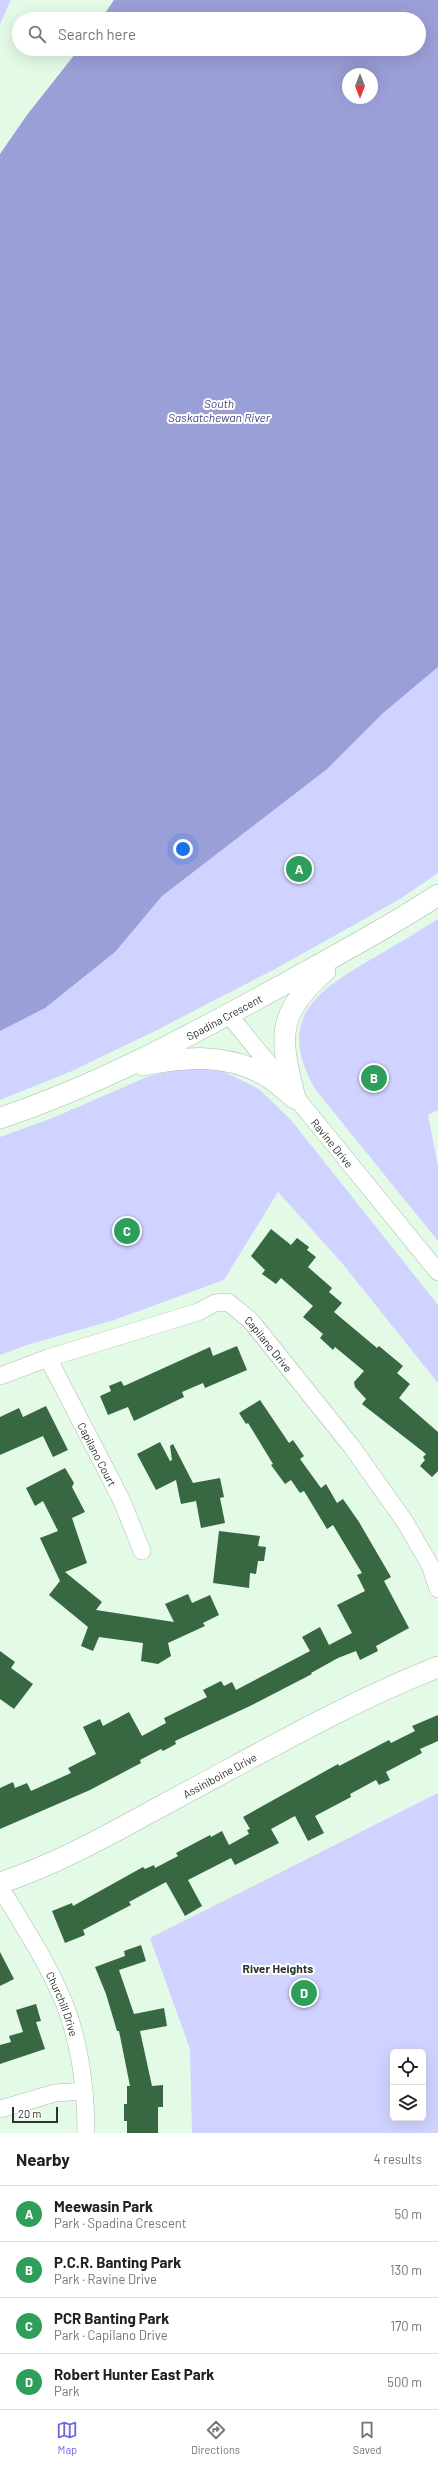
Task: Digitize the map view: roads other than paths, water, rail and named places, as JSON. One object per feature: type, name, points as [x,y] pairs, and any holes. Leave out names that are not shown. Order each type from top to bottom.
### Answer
[{"type":"street","name":"Spadina Crescent","points":[[0,1118],[63,1094],[123,1068],[228,1014],[355,945],[438,895]]},
{"type":"street","points":[[295,1098],[284,1051],[284,1039],[289,1015],[304,990],[355,945]]},
{"type":"street","name":"Ravine Drive","points":[[228,1014],[438,1272]]},
{"type":"street","points":[[123,1068],[174,1059],[223,1060],[264,1075],[295,1098]]},
{"type":"street","name":"Capilano Drive","points":[[0,1376],[48,1358],[198,1312],[215,1303],[228,1302],[251,1321],[352,1447],[405,1522],[430,1565],[438,1589]]},
{"type":"street","name":"Capilano Court","points":[[48,1358],[120,1499],[142,1551]]},
{"type":"street","name":"Assiniboine Drive","points":[[0,1883],[17,1877],[113,1832],[385,1688],[438,1667]]},
{"type":"street","name":"Churchill Drive","points":[[0,1887],[59,1993],[69,2016],[80,2059],[84,2091],[86,2133]]},
{"type":"street","points":[[0,2109],[55,2093],[84,2091]]},
{"type":"water","name":"South Saskatchewan River","points":[[114,0],[438,0],[438,667],[383,713],[327,769],[162,896],[115,952],[45,1008],[0,1031],[0,154],[27,115],[73,56],[426,56],[426,12],[106,12]]},
{"type":"place","name":"Meewasin Park","points":[[299,869]]},
{"type":"place","name":"P.C.R. Banting Park","points":[[374,1078]]},
{"type":"place","name":"PCR Banting Park","points":[[127,1231]]},
{"type":"place","name":"Robert Hunter East Park","points":[[304,1993]]},
{"type":"district","name":"River Heights","points":[[278,1968]]}]
